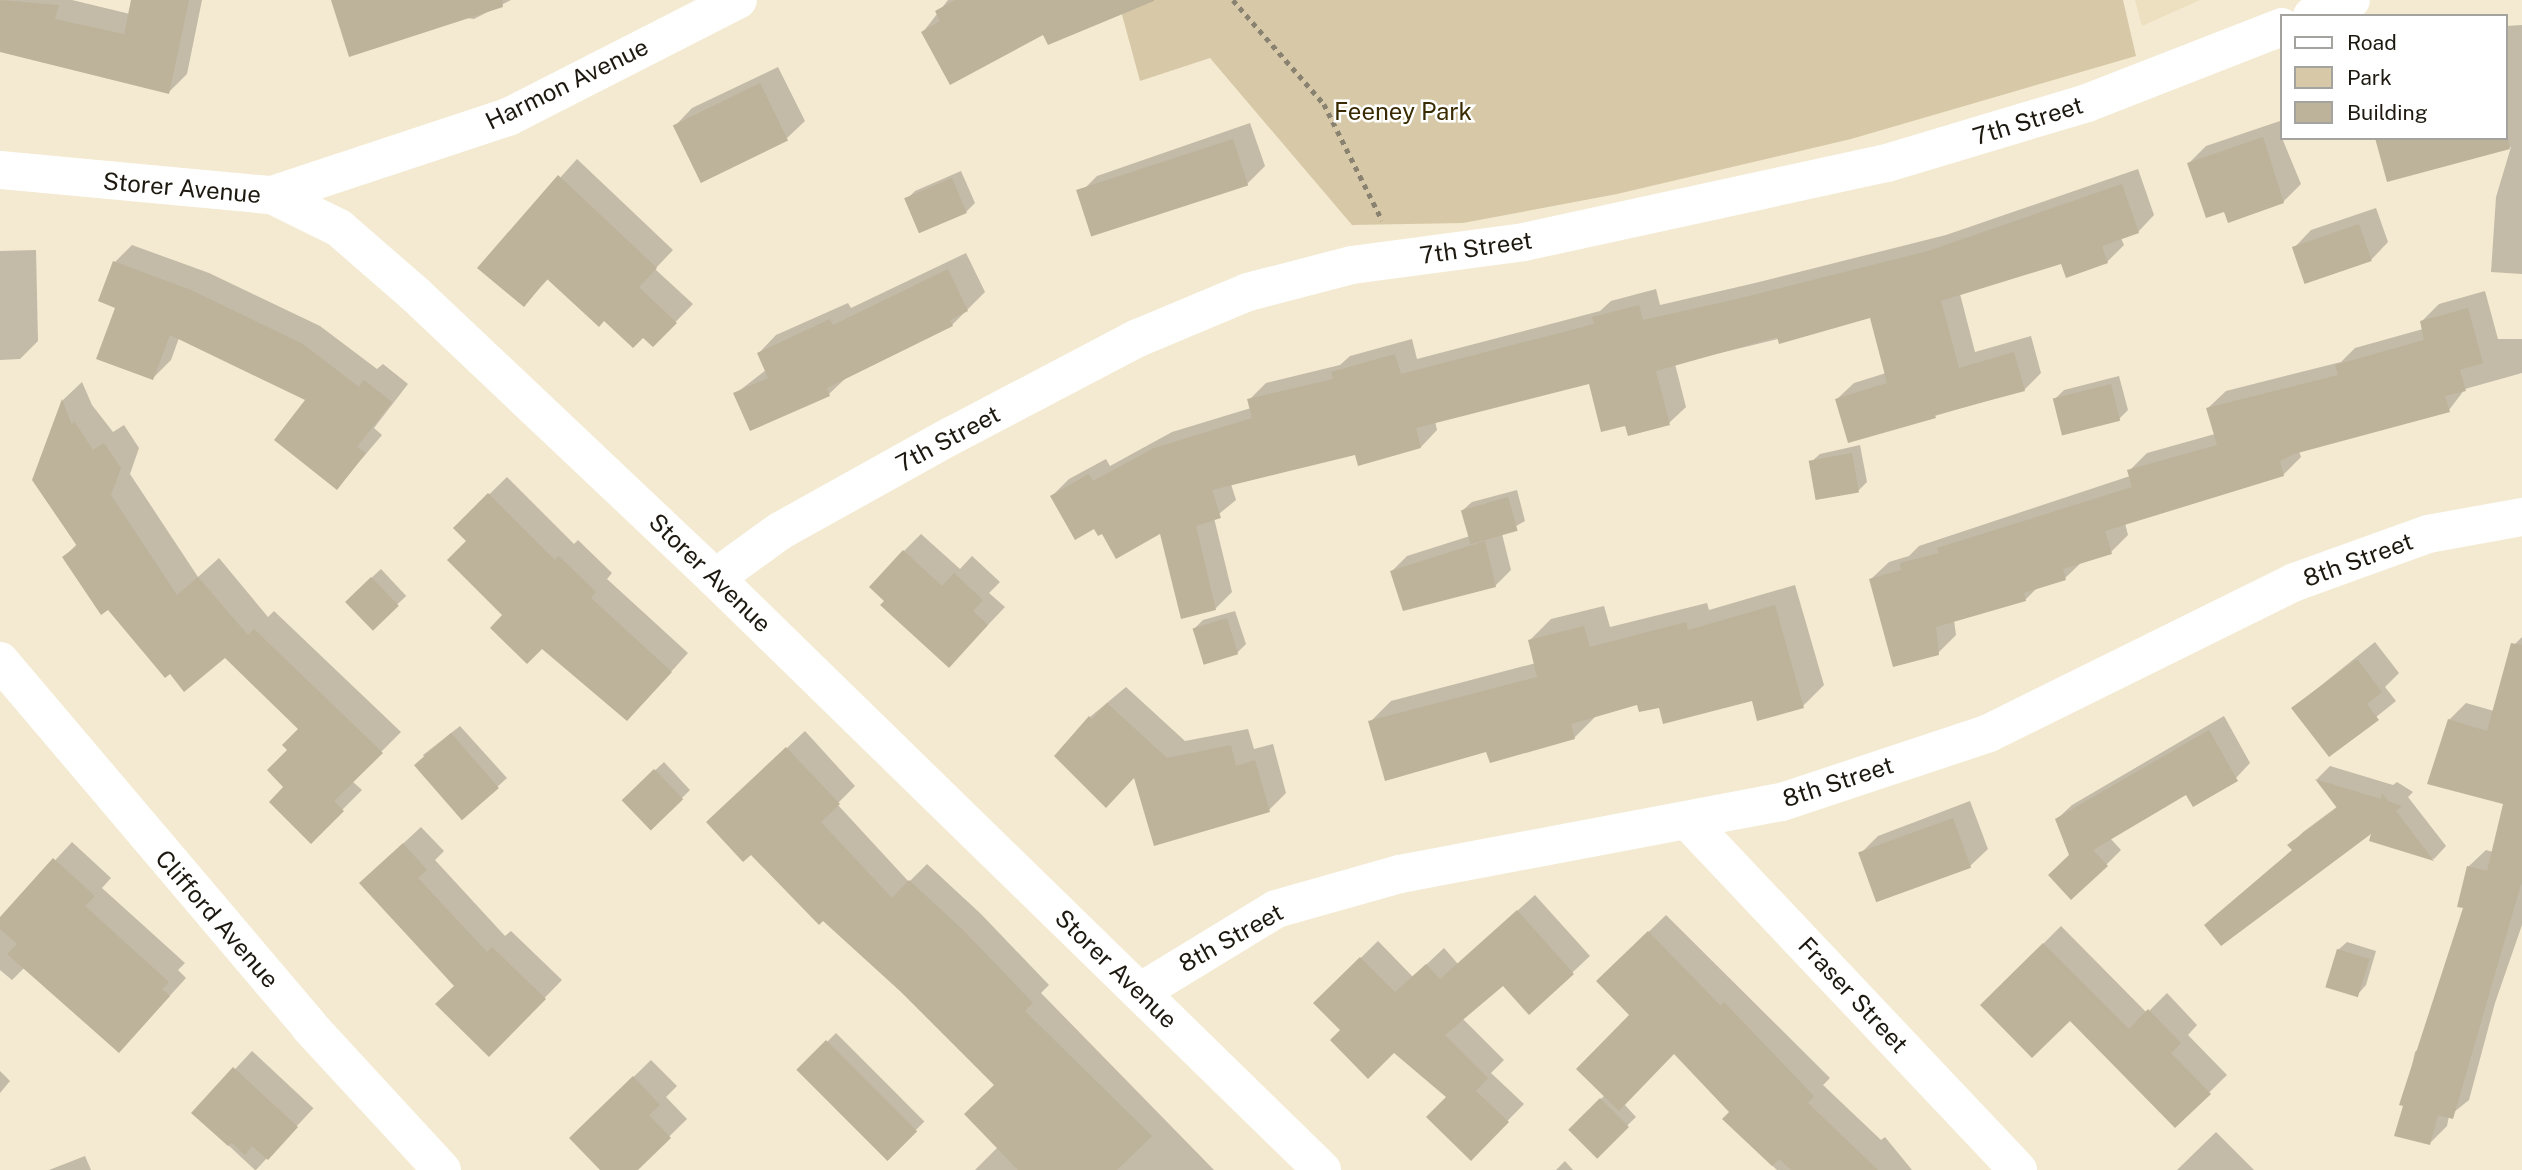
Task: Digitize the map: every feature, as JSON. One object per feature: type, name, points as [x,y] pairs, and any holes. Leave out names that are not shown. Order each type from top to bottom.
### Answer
[{"type":"street","name":"Harmon Avenue","points":[[272,195],[508,117],[738,0]]},
{"type":"street","points":[[2317,14],[2351,0]]},
{"type":"street","name":"7th Street","points":[[715,578],[780,531],[1138,338],[1248,292],[1352,265],[1524,242],[1887,163],[2087,103],[2280,28]]},
{"type":"street","name":"Storer Avenue","points":[[0,170],[272,195],[339,229],[416,295],[715,578],[1322,1170]]},
{"type":"street","name":"8th Street","points":[[1140,992],[1276,909],[1399,874],[1782,802],[1989,733],[2295,582],[2428,534],[2522,516]]},
{"type":"street","name":"Clifford Avenue","points":[[0,661],[309,1026],[442,1170]]},
{"type":"street","name":"Fraser Street","points":[[1687,820],[2018,1170]]},
{"type":"path","points":[[1233,0],[1324,104],[1401,258]]},
{"type":"shaded area","points":[[2135,0],[2200,0],[2142,26]]},
{"type":"green space","name":"Feeney Park","points":[[1118,0],[2123,0],[2136,56],[1851,139],[1617,194],[1463,223],[1352,225],[1210,58],[1140,81]]},
{"type":"building","points":[[0,0],[59,5],[55,19],[124,34],[131,0],[189,0],[169,94],[0,52]]},
{"type":"building","points":[[331,0],[502,0],[503,7],[349,57]]},
{"type":"building","points":[[955,0],[1154,1],[1048,45],[1043,35],[950,85],[921,32],[940,21],[935,11]]},
{"type":"building","points":[[760,83],[788,141],[701,183],[673,126]]},
{"type":"building","points":[[2263,137],[2284,203],[2228,223],[2224,212],[2206,218],[2187,163]]},
{"type":"building","points":[[2508,138],[2510,149],[2387,182],[2376,140]]},
{"type":"building","points":[[1233,139],[1248,186],[1091,237],[1076,190]]},
{"type":"building","points":[[558,175],[657,268],[639,287],[677,323],[653,347],[643,338],[633,348],[604,321],[599,327],[547,279],[524,307],[477,268]]},
{"type":"building","points":[[952,178],[967,213],[919,233],[904,198]]},
{"type":"building","points":[[2122,184],[2139,233],[2102,246],[2108,263],[2066,278],[2061,264],[1941,301],[1959,368],[2014,352],[2025,391],[1935,415],[1936,418],[1848,443],[1835,399],[1887,383],[1870,318],[1779,344],[1777,337],[1656,371],[1670,425],[1628,436],[1625,426],[1601,432],[1589,384],[1416,428],[1421,448],[1358,466],[1355,455],[1212,490],[1221,518],[1196,526],[1216,610],[1181,619],[1160,534],[1116,559],[1102,534],[1098,536],[1094,529],[1075,540],[1050,496],[1089,474],[1093,481],[1154,448],[1252,418],[1247,399],[1333,379],[1331,372],[1395,354],[1401,374],[1594,324],[1592,317],[1639,305],[1643,320],[1737,299],[1928,251]]},
{"type":"building","points":[[2359,224],[2372,261],[2305,284],[2292,247]]},
{"type":"building","points":[[113,261],[191,290],[303,344],[359,387],[364,380],[392,402],[357,447],[366,453],[337,490],[274,440],[305,400],[170,335],[153,380],[96,359],[115,308],[98,301]]},
{"type":"building","points":[[948,269],[968,311],[950,320],[953,326],[827,388],[830,396],[750,431],[733,393],[768,378],[757,353],[830,319],[833,325]]},
{"type":"building","points":[[2468,308],[2483,363],[2460,370],[2466,391],[2445,396],[2450,412],[2294,454],[2280,461],[2284,476],[2105,531],[2112,554],[2063,569],[2066,580],[2024,593],[2026,601],[1936,627],[1939,655],[1893,667],[1869,579],[1901,570],[1900,563],[1939,553],[1937,548],[2132,487],[2127,470],[2217,445],[2206,408],[2338,375],[2335,365],[2424,340],[2420,321]]},
{"type":"building","points":[[2111,384],[2120,421],[2062,435],[2053,399]]},
{"type":"building","points":[[62,399],[72,425],[74,421],[93,450],[104,443],[121,468],[111,495],[177,595],[198,577],[248,635],[254,629],[383,753],[334,801],[344,811],[311,844],[269,802],[283,787],[267,770],[287,750],[282,745],[298,729],[225,658],[184,692],[170,674],[165,678],[108,610],[101,615],[62,557],[77,546],[32,480]]},
{"type":"building","points":[[1852,453],[1859,492],[1816,500],[1809,461]]},
{"type":"building","points":[[488,493],[555,560],[559,556],[596,592],[591,598],[672,672],[627,721],[542,649],[527,664],[490,628],[502,615],[447,560],[466,541],[453,528]]},
{"type":"building","points":[[1508,497],[1518,531],[1471,544],[1461,511]]},
{"type":"building","points":[[1485,541],[1496,587],[1403,611],[1390,571]]},
{"type":"building","points":[[903,550],[942,586],[954,573],[983,600],[973,611],[988,625],[949,668],[880,605],[884,601],[869,587]]},
{"type":"building","points":[[371,577],[399,606],[373,631],[345,602]]},
{"type":"building","points":[[1775,605],[1804,708],[1757,721],[1752,701],[1663,724],[1659,708],[1639,712],[1637,705],[1571,724],[1575,739],[1490,763],[1486,752],[1385,781],[1368,721],[1537,677],[1528,640],[1584,626],[1590,647],[1686,622],[1688,630]]},
{"type":"building","points":[[1227,618],[1238,654],[1204,665],[1193,629]]},
{"type":"building","points":[[2511,643],[2522,645],[2522,881],[2453,1119],[2438,1115],[2430,1145],[2394,1136],[2403,1106],[2399,1105],[2463,908],[2457,907],[2467,866],[2487,871],[2503,804],[2427,784],[2448,719],[2487,731]]},
{"type":"building","points":[[2357,659],[2382,692],[2367,704],[2379,720],[2329,757],[2291,708]]},
{"type":"building","points":[[1107,703],[1167,758],[1231,745],[1236,766],[1255,760],[1270,812],[1154,846],[1134,778],[1106,808],[1054,756],[1089,716],[1092,719]]},
{"type":"building","points":[[2209,730],[2238,781],[2193,807],[2186,795],[2093,850],[2108,866],[2071,900],[2048,875],[2069,855],[2055,819]]},
{"type":"building","points":[[451,733],[499,788],[462,820],[414,765]]},
{"type":"building","points":[[786,747],[840,804],[821,822],[892,898],[909,880],[964,931],[1033,1003],[1025,1011],[1152,1136],[1117,1170],[1018,1170],[964,1114],[994,1085],[901,992],[823,921],[819,925],[751,855],[743,862],[706,822]]},
{"type":"building","points":[[654,769],[683,799],[651,830],[622,800]]},
{"type":"building","points":[[2315,779],[2381,799],[2382,793],[2388,801],[2402,806],[2396,811],[2434,861],[2369,841],[2371,834],[2221,946],[2204,925],[2292,850],[2287,845],[2337,808]]},
{"type":"building","points":[[1953,818],[1971,868],[1876,902],[1858,853]]},
{"type":"building","points":[[403,843],[427,870],[418,878],[487,952],[492,947],[546,999],[489,1057],[435,1004],[454,986],[359,883]]},
{"type":"building","points":[[53,858],[95,896],[85,906],[169,982],[162,989],[170,996],[119,1053],[7,954],[17,944],[0,929],[0,917]]},
{"type":"building","points":[[1517,910],[1574,974],[1529,1015],[1503,986],[1445,1035],[1488,1078],[1476,1091],[1509,1122],[1471,1161],[1426,1117],[1446,1097],[1394,1053],[1368,1079],[1330,1040],[1340,1030],[1313,1003],[1360,957],[1395,992],[1426,964],[1440,979]]},
{"type":"building","points":[[1648,931],[1721,1006],[1724,1002],[1814,1096],[1808,1103],[1878,1170],[1791,1170],[1779,1159],[1772,1166],[1722,1119],[1729,1112],[1674,1054],[1619,1111],[1576,1069],[1629,1015],[1596,981]]},
{"type":"building","points":[[2043,943],[2129,1029],[2148,1009],[2181,1043],[2171,1053],[2211,1094],[2175,1128],[2070,1021],[2032,1058],[1980,1005]]},
{"type":"building","points":[[2337,949],[2370,959],[2358,997],[2325,987]]},
{"type":"building","points":[[826,1040],[917,1131],[888,1161],[796,1070]]},
{"type":"building","points":[[233,1067],[298,1127],[268,1160],[252,1146],[245,1155],[232,1143],[228,1146],[191,1113]]},
{"type":"building","points":[[633,1076],[660,1105],[649,1115],[671,1138],[638,1170],[600,1170],[569,1138]]},
{"type":"building","points":[[1600,1098],[1629,1127],[1597,1159],[1568,1130]]}]
